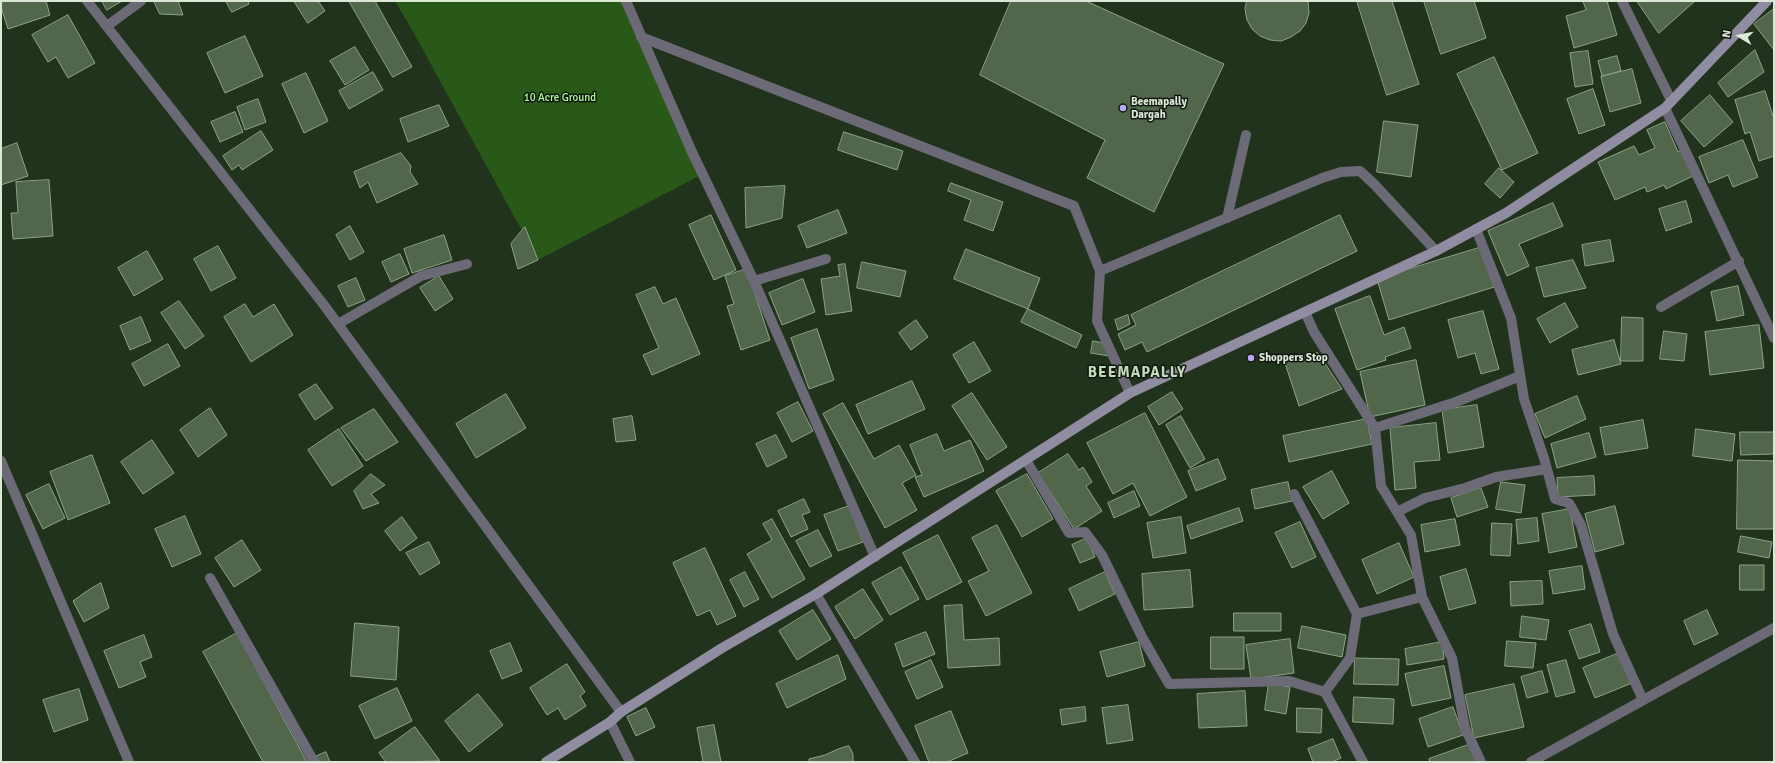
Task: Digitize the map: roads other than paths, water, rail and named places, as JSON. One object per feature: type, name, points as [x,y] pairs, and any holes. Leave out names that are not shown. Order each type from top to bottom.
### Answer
[{"type":"main road","points":[[546,762],[610,722],[621,712],[722,648],[816,594],[875,557],[1130,393],[1436,251],[1506,213],[1668,104],[1767,1]]},
{"type":"street","points":[[87,1],[338,324],[621,712]]},
{"type":"street","points":[[107,26],[141,1]]},
{"type":"street","points":[[626,1],[692,152],[754,282],[875,557]]},
{"type":"street","points":[[1622,1],[1774,338]]},
{"type":"street","points":[[641,37],[1074,206],[1100,272],[1097,321],[1130,393]]},
{"type":"street","points":[[1227,218],[1246,135]]},
{"type":"street","points":[[1100,272],[1322,178],[1341,172],[1360,171],[1376,185],[1436,251]]},
{"type":"street","points":[[1476,229],[1511,318],[1524,399],[1547,469],[1555,499],[1569,503],[1581,525],[1613,634],[1643,700]]},
{"type":"street","points":[[754,282],[826,259]]},
{"type":"street","points":[[1661,307],[1739,261]]},
{"type":"street","points":[[338,324],[421,276],[467,264]]},
{"type":"street","points":[[1305,312],[1314,332],[1375,428],[1381,486],[1411,535],[1422,597],[1452,658],[1465,728],[1481,762]]},
{"type":"street","points":[[1375,428],[1456,402],[1520,376]]},
{"type":"street","points":[[1026,460],[1069,532],[1085,532],[1102,555],[1142,637],[1168,684],[1289,681],[1325,692],[1363,762]]},
{"type":"street","points":[[1,461],[129,762]]},
{"type":"street","points":[[1397,512],[1425,498],[1465,488],[1496,477],[1547,469]]},
{"type":"street","points":[[1294,494],[1357,614],[1350,658],[1325,692]]},
{"type":"street","points":[[210,578],[314,762]]},
{"type":"street","points":[[816,594],[915,762]]},
{"type":"street","points":[[1357,614],[1422,597]]},
{"type":"street","points":[[1531,762],[1774,628]]},
{"type":"street","points":[[610,722],[630,762]]},
{"type":"place","name":"Beemapally Dargah","points":[[1123,108]]},
{"type":"place","name":"Shoppers Stop","points":[[1251,358]]},
{"type":"district","name":"BEEMAPALLY","points":[[1137,373]]},
{"type":"park label","name":"10 Acre Ground","points":[[560,98]]}]
